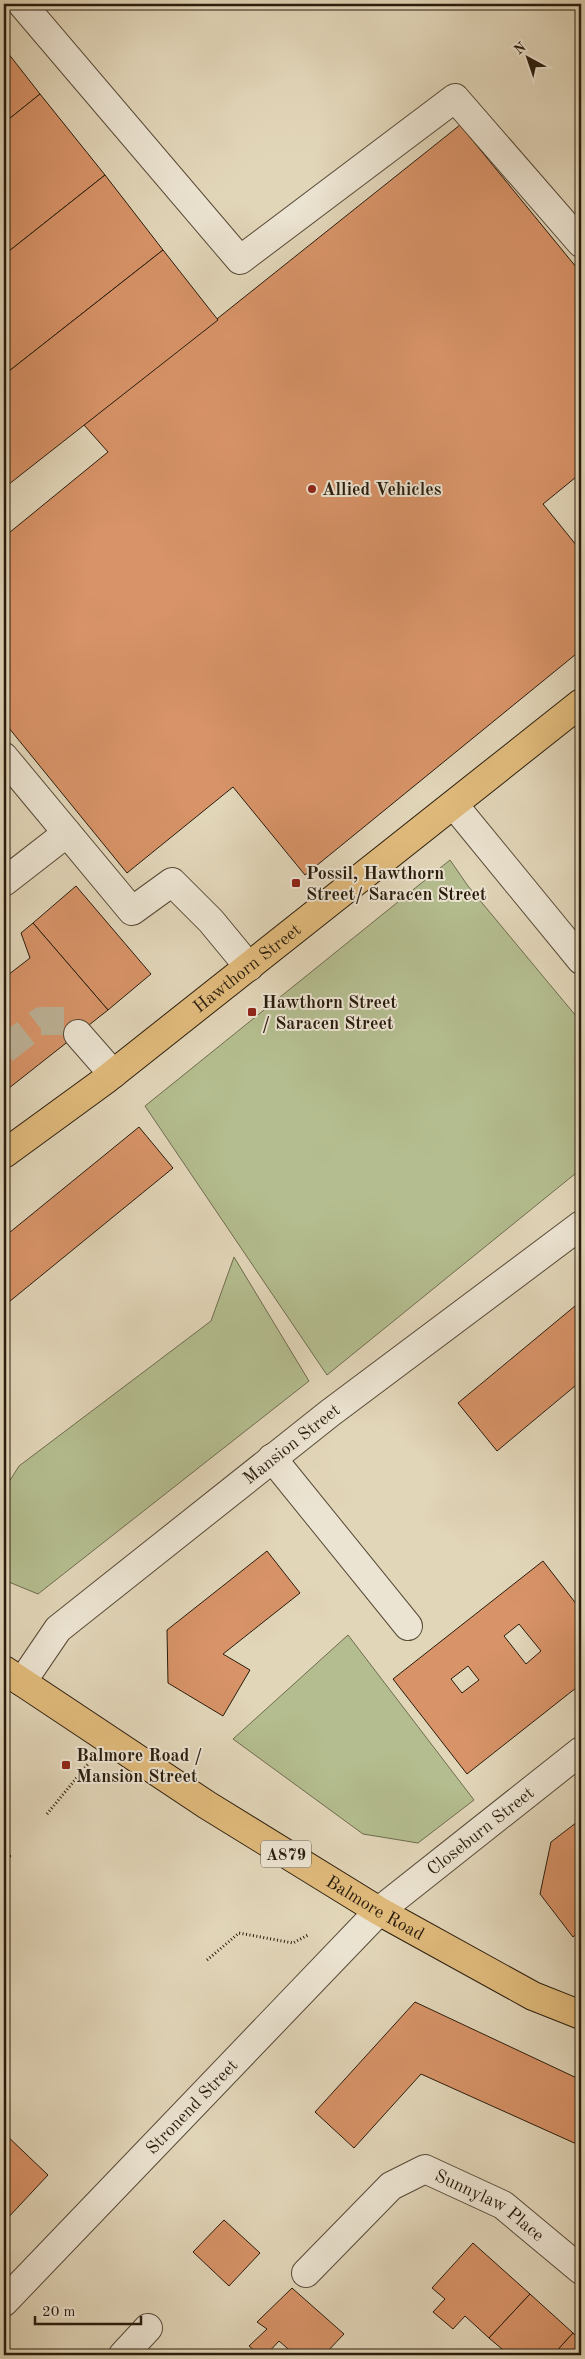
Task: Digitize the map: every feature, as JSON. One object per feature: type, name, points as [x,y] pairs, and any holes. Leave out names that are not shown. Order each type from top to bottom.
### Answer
[{"type":"main road","name":"Hawthorn Street","points":[[4,1154],[113,1074],[581,704]]},
{"type":"main road","name":"Balmore Road","points":[[13,1676],[206,1805],[379,1911],[533,1996],[581,2015]]},
{"type":"street","points":[[22,4],[240,260],[455,98],[581,244]]},
{"type":"street","points":[[4,757],[132,911],[172,882],[211,921],[249,967]]},
{"type":"street","points":[[454,805],[581,960]]},
{"type":"street","points":[[4,882],[67,833]]},
{"type":"street","points":[[78,1034],[113,1074]]},
{"type":"street","name":"Mansion Street","points":[[13,1676],[58,1630],[272,1458],[373,1379],[581,1225]]},
{"type":"street","points":[[272,1458],[408,1626]]},
{"type":"street","name":"Closeburn Street","points":[[379,1911],[581,1751]]},
{"type":"street","name":"Stronend Street","points":[[4,2302],[379,1911]]},
{"type":"street","name":"Sunnylaw Place","points":[[306,2273],[391,2186],[425,2169],[503,2205],[581,2270]]},
{"type":"street","points":[[123,2355],[148,2328]]},
{"type":"path","points":[[47,1814],[108,1740]]},
{"type":"path","points":[[207,1960],[238,1933],[293,1943],[320,1929],[344,1948]]},
{"type":"green space","points":[[450,860],[468,886],[581,1022],[581,1169],[327,1375],[145,1106]]},
{"type":"green space","points":[[234,1257],[309,1381],[38,1594],[4,1580],[4,1490],[19,1466],[211,1321]]},
{"type":"green space","points":[[348,1635],[474,1800],[418,1843],[363,1834],[233,1739]]},
{"type":"building","points":[[4,48],[40,94],[4,123]]},
{"type":"building","points":[[40,94],[105,175],[4,255],[4,123]]},
{"type":"building","name":"Allied Vehicles","points":[[460,125],[581,273],[581,473],[543,504],[581,551],[581,650],[305,875],[233,787],[127,873],[4,722],[4,537],[108,452],[84,425]]},
{"type":"building","points":[[105,175],[163,250],[4,375],[4,255]]},
{"type":"building","points":[[163,250],[218,320],[4,488],[4,375]]},
{"type":"building","points":[[76,886],[151,974],[108,1010],[33,923]]},
{"type":"building","points":[[33,923],[108,1010],[4,1092],[4,978],[30,958],[21,933]]},
{"type":"building","points":[[139,1127],[173,1168],[4,1306],[4,1237]]},
{"type":"building","points":[[581,1301],[581,1381],[497,1451],[458,1403]]},
{"type":"building","points":[[267,1551],[300,1593],[223,1654],[250,1670],[223,1716],[168,1683],[167,1630]]},
{"type":"building","points":[[543,1561],[581,1610],[581,1684],[467,1774],[393,1679]],"holes":[[[519,1624],[541,1651],[526,1664],[504,1636]],[[468,1666],[479,1680],[462,1693],[451,1679]]]},
{"type":"building","points":[[581,1819],[581,1930],[573,1937],[540,1894],[551,1842]]},
{"type":"building","points":[[4,1849],[11,1856],[4,1864]]},
{"type":"building","points":[[415,2002],[581,2080],[581,2146],[421,2074],[354,2148],[315,2112]]},
{"type":"building","points":[[4,2133],[48,2175],[4,2222]]},
{"type":"building","points":[[224,2220],[260,2253],[229,2286],[193,2252]]},
{"type":"building","points":[[473,2243],[530,2294],[489,2338],[465,2316],[453,2329],[433,2312],[445,2299],[432,2288]]},
{"type":"building","points":[[292,2288],[344,2334],[324,2355],[295,2355],[279,2341],[266,2355],[260,2355],[249,2346],[267,2329],[257,2322]]},
{"type":"building","points":[[530,2294],[573,2333],[553,2355],[509,2355],[489,2338]]},
{"type":"building","points":[[573,2333],[581,2340],[581,2355],[553,2355]]},
{"type":"tunnel","points":[[4,1050],[41,1021],[65,1021],[78,1034]]},
{"type":"place","name":"Allied Vehicles","points":[[312,489]]},
{"type":"place","name":"Possil, Hawthorn Street/ Saracen Street","points":[[296,883]]},
{"type":"place","name":"Hawthorn Street / Saracen Street","points":[[252,1012]]},
{"type":"place","name":"Balmore Road / Mansion Street","points":[[66,1765]]}]
